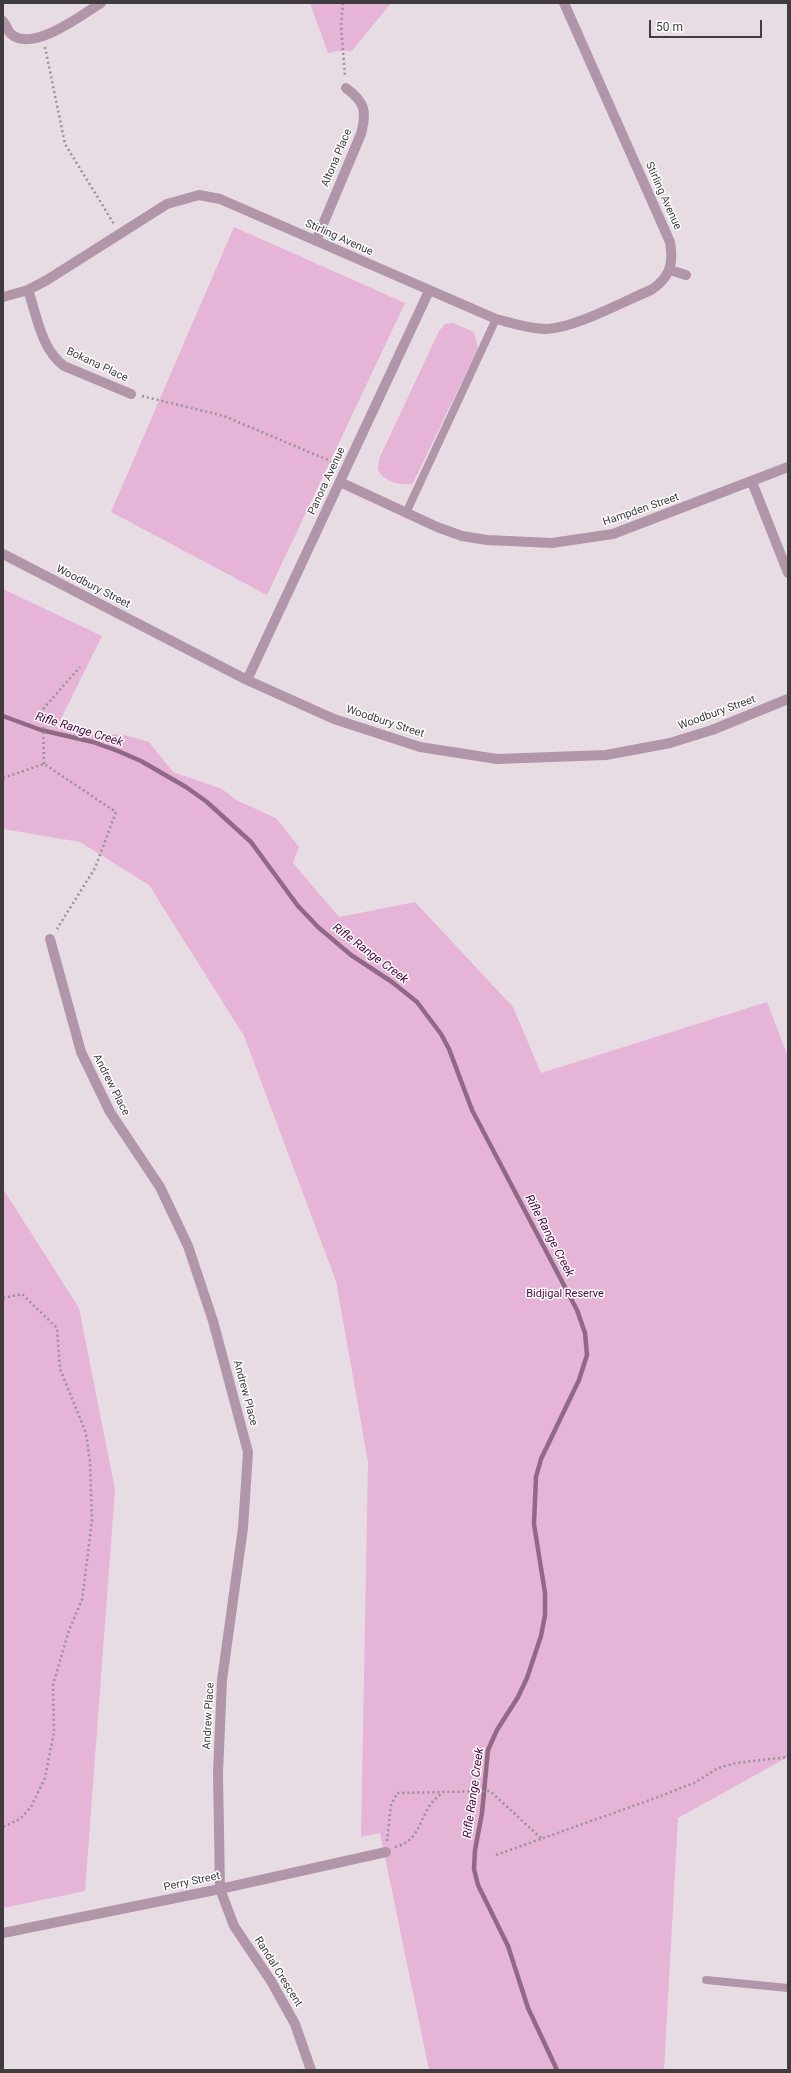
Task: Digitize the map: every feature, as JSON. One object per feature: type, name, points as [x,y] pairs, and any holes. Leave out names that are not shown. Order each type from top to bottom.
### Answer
[{"type":"street","points":[[3,21],[12,34],[24,40],[43,37],[101,3]]},
{"type":"street","name":"Stirling Avenue","points":[[3,297],[28,290],[167,204],[199,195],[220,199],[496,319],[536,328],[562,327],[651,290],[663,281],[670,270],[672,257],[670,242],[564,3]]},
{"type":"street","name":"Altona Place","points":[[316,241],[361,134],[365,120],[364,107],[356,95],[346,88]]},
{"type":"street","points":[[670,270],[686,275]]},
{"type":"street","name":"Bokana Place","points":[[28,290],[48,348],[56,360],[64,366],[130,394]]},
{"type":"street","name":"Panora Avenue","points":[[247,680],[429,291]]},
{"type":"street","name":"Hampden Street","points":[[340,482],[406,513],[462,536],[487,540],[552,543],[613,534],[788,467]]},
{"type":"street","points":[[752,482],[788,573]]},
{"type":"street","name":"Woodbury Street","points":[[3,554],[247,680],[334,719],[420,747],[497,759],[606,755],[670,743],[712,730],[788,699]]},
{"type":"street","name":"Andrew Place","points":[[50,939],[81,1052],[110,1112],[160,1187],[188,1246],[213,1321],[248,1452],[243,1528],[222,1680],[218,1772],[220,1889]]},
{"type":"street","name":"Perry Street","points":[[3,1933],[220,1889],[386,1852]]},
{"type":"street","name":"Randal Crescent","points":[[220,1889],[234,1926],[271,1981],[295,2024],[311,2070]]},
{"type":"lane","points":[[406,513],[496,319]]},
{"type":"lane","points":[[706,1980],[788,1988]]},
{"type":"path","points":[[342,3],[341,25],[346,88]]},
{"type":"path","points":[[43,37],[65,144],[120,233]]},
{"type":"path","points":[[130,394],[224,416],[346,468]]},
{"type":"path","points":[[44,764],[43,709],[80,666]]},
{"type":"path","points":[[3,778],[44,764]]},
{"type":"path","points":[[44,764],[116,812],[95,868],[50,939]]},
{"type":"path","points":[[3,1298],[22,1294],[57,1328],[60,1369],[86,1433],[90,1462],[92,1521],[82,1600],[69,1630],[53,1684],[54,1732],[45,1778],[31,1806],[20,1819],[3,1827]]},
{"type":"path","points":[[496,1855],[694,1783],[718,1768],[728,1765],[788,1757]]},
{"type":"path","points":[[386,1852],[391,1805],[397,1793],[490,1791],[542,1839]]},
{"type":"path","points":[[386,1852],[408,1842],[416,1831],[434,1798],[445,1792]]},
{"type":"green space","points":[[310,3],[391,3],[352,51],[328,53]]},
{"type":"green space","points":[[234,227],[405,303],[267,595],[111,512]]},
{"type":"green space","points":[[453,323],[474,332],[478,348],[413,483],[403,484],[393,482],[388,480],[380,473],[378,469],[379,459],[439,331],[445,324]]},
{"type":"green space","name":"Bidjigal Reserve","points":[[3,589],[102,636],[58,725],[92,734],[124,735],[149,742],[173,772],[222,789],[236,800],[276,818],[299,847],[293,863],[339,917],[415,902],[513,1007],[541,1073],[767,1002],[788,1057],[788,1757],[678,1818],[664,2070],[429,2070],[380,1833],[361,1837],[368,1462],[336,1281],[244,1036],[149,885],[80,842],[3,829]]},
{"type":"green space","points":[[3,1189],[79,1308],[115,1490],[85,1891],[3,1908]]},
{"type":"waterway","name":"Rifle Range Creek","points":[[3,716],[41,730],[93,742],[118,751],[141,761],[186,787],[207,802],[251,842],[298,906],[318,927],[351,955],[392,982],[417,1002],[441,1034],[449,1049],[472,1110],[577,1310],[585,1333],[587,1355],[579,1380],[541,1459],[536,1477],[534,1524],[545,1593],[545,1615],[541,1636],[527,1678],[518,1697],[497,1730],[488,1750],[482,1813],[475,1850],[474,1869],[478,1885],[508,1946],[528,2008],[557,2070]]}]
